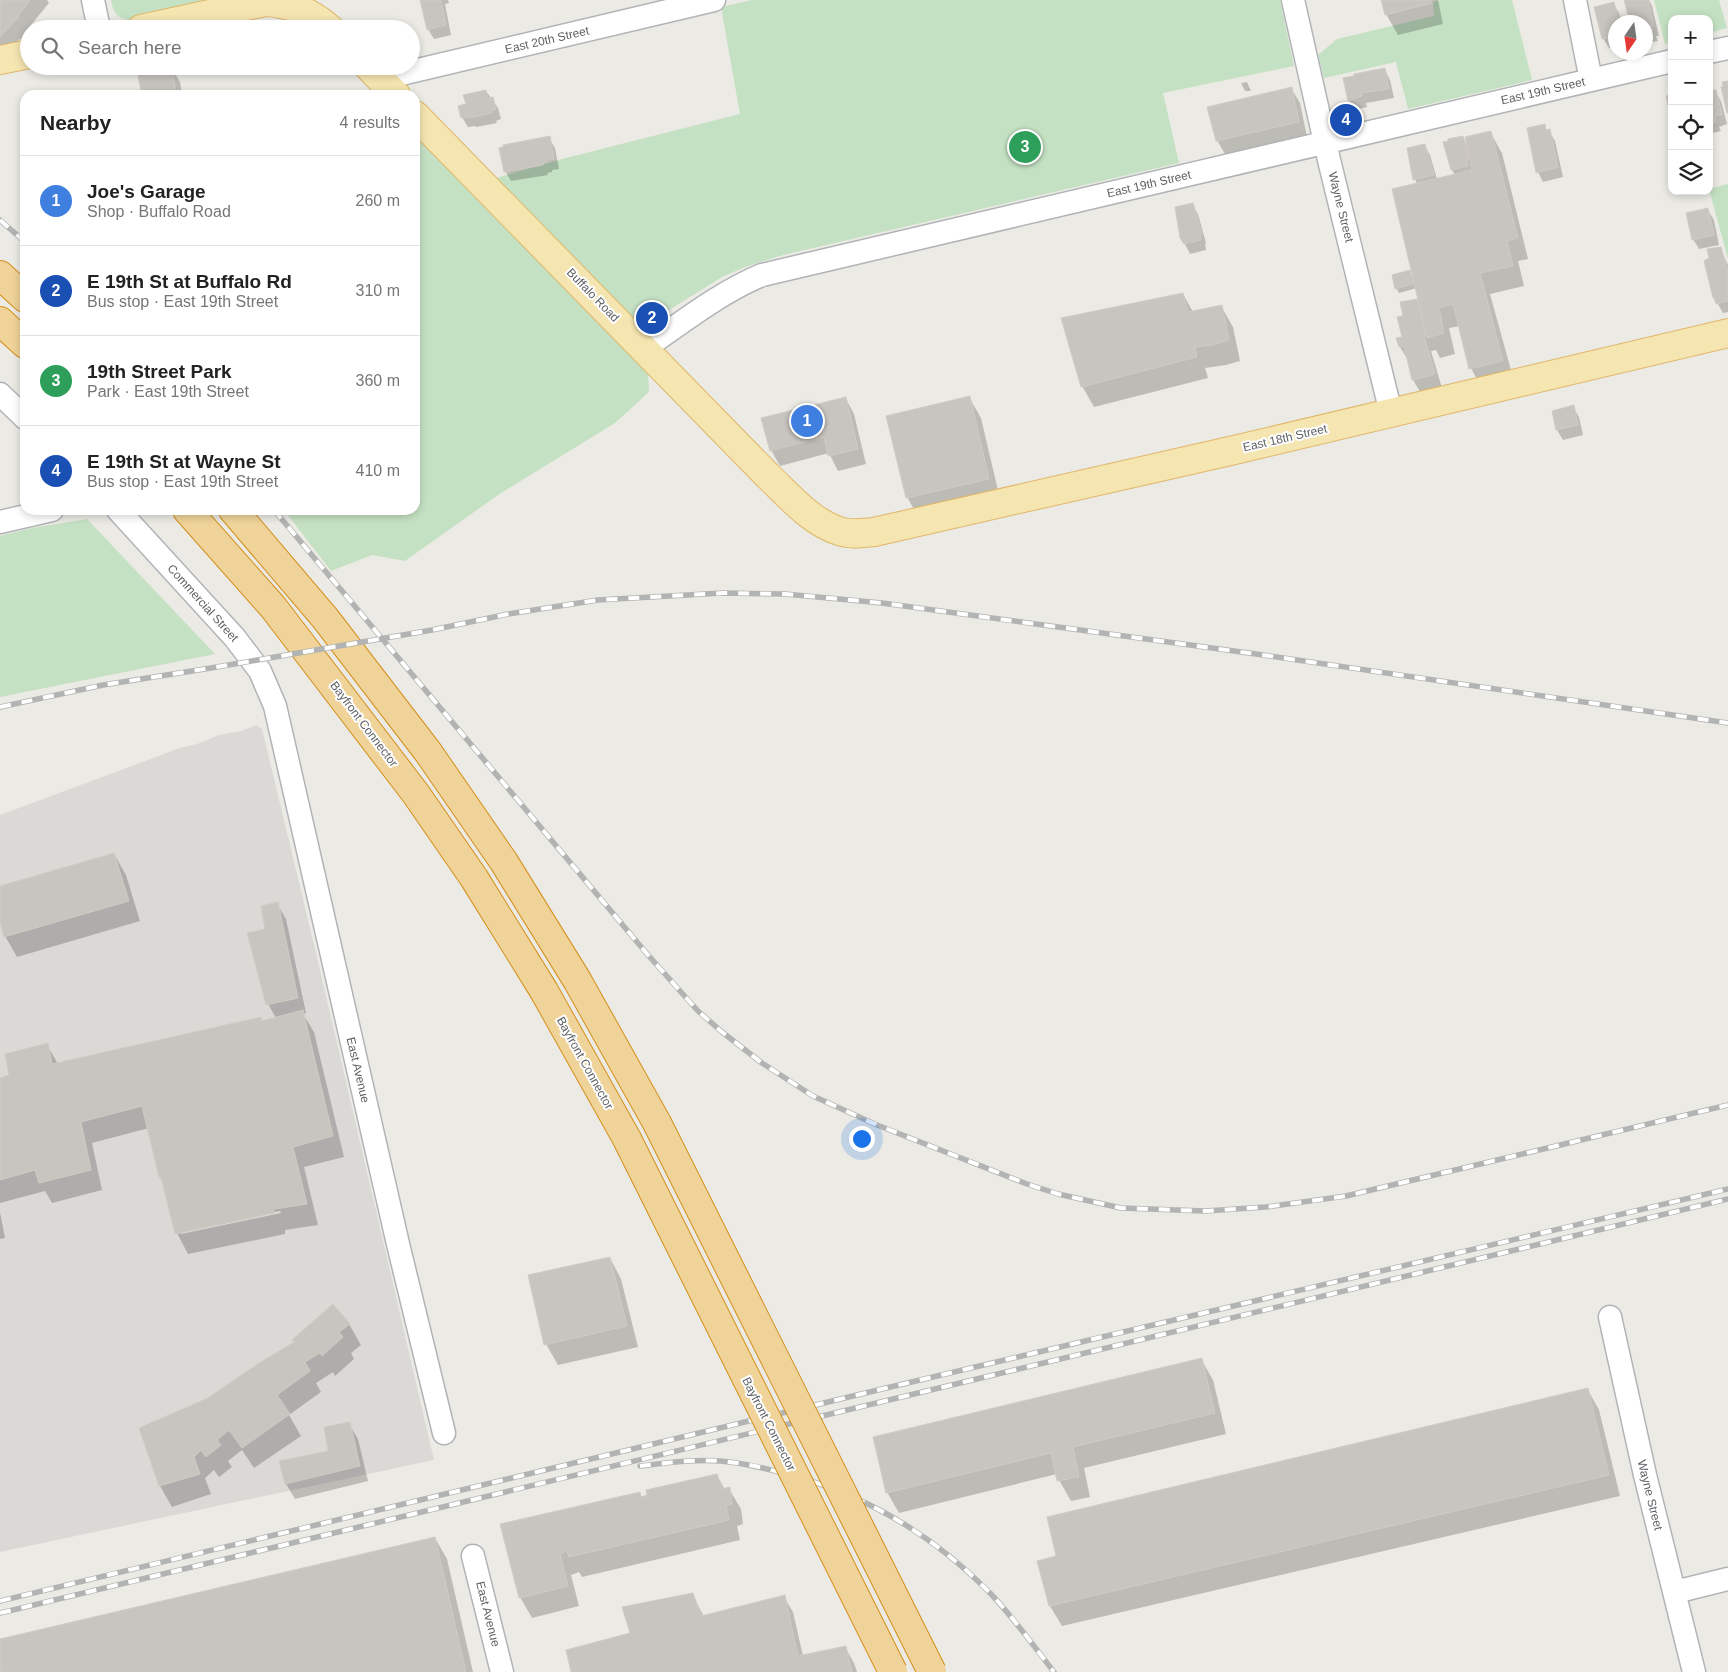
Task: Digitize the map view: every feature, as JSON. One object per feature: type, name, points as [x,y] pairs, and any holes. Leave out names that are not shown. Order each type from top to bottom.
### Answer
[{"type":"highway","points":[[0,275],[20,293]]},
{"type":"highway","points":[[0,321],[20,339]]},
{"type":"highway","name":"Bayfront Connector","points":[[191,515],[273,607],[416,794],[474,878],[544,991],[578,1048],[627,1139],[894,1672]]},
{"type":"highway","points":[[237,515],[331,626],[428,752],[498,854],[577,980],[657,1123],[932,1672]]},
{"type":"main road","points":[[181,20],[265,2],[283,3],[301,9],[319,20]]},
{"type":"main road","points":[[0,60],[20,56]]},
{"type":"main road","name":"Buffalo Road","points":[[420,120],[768,476],[806,512],[840,532]]},
{"type":"main road","name":"East 18th Street","points":[[840,532],[874,532],[1728,333]]},
{"type":"street","points":[[93,0],[97,20]]},
{"type":"street","name":"Wayne Street","points":[[1293,0],[1391,413]]},
{"type":"street","points":[[1575,0],[1591,80]]},
{"type":"street","name":"East 20th Street","points":[[420,71],[708,1]]},
{"type":"street","points":[[1713,51],[1728,48]]},
{"type":"street","name":"East 19th Street","points":[[644,348],[716,298],[762,274],[1668,62]]},
{"type":"street","name":"East 20th Street","points":[[381,80],[402,75]]},
{"type":"street","points":[[0,394],[20,413]]},
{"type":"street","points":[[0,522],[30,515]]},
{"type":"street","name":"Commercial Street","points":[[123,515],[240,643],[260,672],[275,706]]},
{"type":"street","name":"East Avenue","points":[[275,706],[401,1258],[444,1433]]},
{"type":"street","name":"Wayne Street","points":[[1610,1317],[1645,1476],[1694,1672]]},
{"type":"street","name":"East Avenue","points":[[474,1556],[502,1672]]},
{"type":"street","points":[[1674,1592],[1728,1579]]},
{"type":"shaded area","points":[[256,725],[262,729],[434,1460],[0,1552],[0,815],[180,748]]},
{"type":"green space","points":[[111,0],[209,0],[128,20],[121,18],[116,13]]},
{"type":"green space","points":[[752,0],[1280,0],[1294,66],[1163,93],[1179,163],[783,255],[745,267],[722,277],[661,315],[651,325],[642,326],[496,178],[562,159],[740,114],[721,7]]},
{"type":"green space","points":[[1440,0],[1512,0],[1532,80],[1408,109],[1396,62],[1324,78],[1318,55],[1337,39],[1434,16],[1433,2]]},
{"type":"green space","points":[[1654,0],[1719,0],[1727,28],[1713,32],[1713,15],[1668,15],[1668,44],[1665,44]]},
{"type":"green space","points":[[420,138],[648,372],[649,392],[615,423],[498,495],[405,561],[372,555],[331,571],[288,515],[420,515]]},
{"type":"green space","points":[[1728,184],[1728,259],[1711,195],[1713,195],[1713,188]]},
{"type":"green space","points":[[87,519],[215,654],[0,697],[0,536],[32,528]]},
{"type":"building","points":[[0,0],[30,0],[19,17],[0,37]]},
{"type":"building","points":[[420,0],[441,0],[446,25],[427,30]]},
{"type":"building","points":[[1381,0],[1431,0],[1432,3],[1385,15]]},
{"type":"building","points":[[1624,0],[1648,0],[1651,15],[1628,15]]},
{"type":"building","points":[[1614,2],[1617,15],[1608,15],[1608,38],[1602,39],[1594,7]]},
{"type":"building","points":[[1385,68],[1389,89],[1361,93],[1362,96],[1348,101],[1343,78]]},
{"type":"building","points":[[138,75],[173,75],[176,90],[141,90]]},
{"type":"building","points":[[1728,81],[1727,113],[1721,87],[1723,86],[1722,82]]},
{"type":"building","points":[[1292,87],[1299,122],[1216,141],[1207,107]]},
{"type":"building","points":[[486,90],[488,98],[493,97],[496,109],[492,113],[461,118],[458,106],[466,104],[463,95]]},
{"type":"building","points":[[1713,90],[1716,90],[1722,114],[1715,117],[1716,122],[1713,122]]},
{"type":"building","points":[[1545,124],[1546,130],[1550,129],[1558,167],[1536,173],[1527,128]]},
{"type":"building","points":[[1491,131],[1518,238],[1507,241],[1513,266],[1480,273],[1503,361],[1469,369],[1453,304],[1439,308],[1444,333],[1427,338],[1392,189],[1472,170],[1465,137]]},
{"type":"building","points":[[550,136],[554,159],[547,160],[543,165],[504,172],[499,148],[503,147],[503,145]]},
{"type":"building","points":[[1463,136],[1469,159],[1467,159],[1468,166],[1451,170],[1443,142]]},
{"type":"building","points":[[1425,144],[1434,175],[1413,180],[1407,148]]},
{"type":"building","points":[[1193,203],[1202,234],[1200,234],[1201,240],[1184,244],[1180,238],[1175,207]]},
{"type":"building","points":[[1708,208],[1714,235],[1692,240],[1686,213]]},
{"type":"building","points":[[1721,247],[1728,272],[1728,301],[1716,304],[1704,261],[1709,258],[1707,249]]},
{"type":"building","points":[[1410,270],[1413,284],[1395,289],[1392,275]]},
{"type":"building","points":[[1183,293],[1188,312],[1222,305],[1229,340],[1213,345],[1195,347],[1197,357],[1081,387],[1061,318]]},
{"type":"building","points":[[1418,299],[1426,335],[1424,336],[1435,373],[1412,380],[1404,346],[1399,347],[1396,338],[1402,337],[1397,317],[1403,316],[1400,302]]},
{"type":"building","points":[[970,396],[989,479],[906,498],[886,416]]},
{"type":"building","points":[[846,397],[858,449],[828,456],[824,437],[770,451],[761,418]]},
{"type":"building","points":[[1574,405],[1578,425],[1556,430],[1552,411]]},
{"type":"building","points":[[114,853],[129,901],[4,937],[0,921],[0,886]]},
{"type":"building","points":[[278,902],[298,998],[266,1005],[247,933],[265,929],[261,906]]},
{"type":"building","points":[[303,1010],[333,1136],[293,1147],[307,1204],[274,1209],[274,1213],[175,1234],[142,1106],[81,1122],[91,1170],[39,1183],[35,1170],[0,1180],[0,1078],[9,1075],[5,1054],[48,1043],[52,1064],[261,1017],[262,1021]]},
{"type":"building","points":[[610,1257],[627,1326],[544,1345],[528,1275]]},
{"type":"building","points":[[333,1304],[350,1324],[339,1332],[343,1337],[322,1356],[320,1353],[305,1362],[310,1371],[277,1395],[290,1414],[242,1448],[229,1430],[217,1440],[221,1445],[206,1457],[201,1450],[194,1457],[200,1474],[159,1486],[139,1428],[208,1398],[259,1363],[294,1342],[292,1340]]},
{"type":"building","points":[[1202,1358],[1215,1413],[1073,1447],[1079,1477],[1057,1481],[1051,1453],[886,1493],[873,1437]]},
{"type":"building","points":[[1588,1388],[1609,1475],[1049,1606],[1037,1561],[1056,1556],[1047,1517]]},
{"type":"building","points":[[350,1422],[360,1466],[285,1484],[279,1461],[328,1451],[324,1427]]},
{"type":"building","points":[[717,1474],[722,1489],[730,1487],[732,1504],[726,1505],[729,1520],[569,1557],[567,1551],[560,1554],[568,1586],[519,1598],[500,1524],[640,1492],[641,1497],[647,1495],[646,1490]]},
{"type":"building","points":[[435,1537],[466,1672],[0,1672],[0,1639]]},
{"type":"building","points":[[693,1593],[701,1616],[785,1595],[798,1656],[846,1646],[852,1672],[571,1672],[566,1650],[630,1633],[622,1607]]},
{"type":"railway","points":[[0,220],[20,238]]},
{"type":"railway","points":[[278,515],[648,955],[698,1011],[762,1063],[813,1096],[877,1125],[1027,1184],[1058,1194],[1121,1208],[1205,1211],[1266,1207],[1346,1196],[1728,1105]]},
{"type":"railway","points":[[0,707],[103,685],[432,630],[508,614],[598,600],[723,593],[785,594],[882,603],[1256,654],[1728,723]]},
{"type":"railway","points":[[0,1601],[882,1389],[1728,1189]]},
{"type":"railway","points":[[0,1613],[1728,1199]]},
{"type":"railway","points":[[640,1466],[700,1461],[720,1461],[748,1465],[785,1473],[822,1485],[874,1507],[924,1537],[969,1573],[1007,1612],[1054,1672]]},
{"type":"place","name":"E 19th St at Wayne St","points":[[1346,120]]},
{"type":"place","name":"19th Street Park","points":[[1025,147]]},
{"type":"place","name":"E 19th St at Buffalo Rd","points":[[652,318]]},
{"type":"place","name":"Joe's Garage","points":[[807,421]]}]
